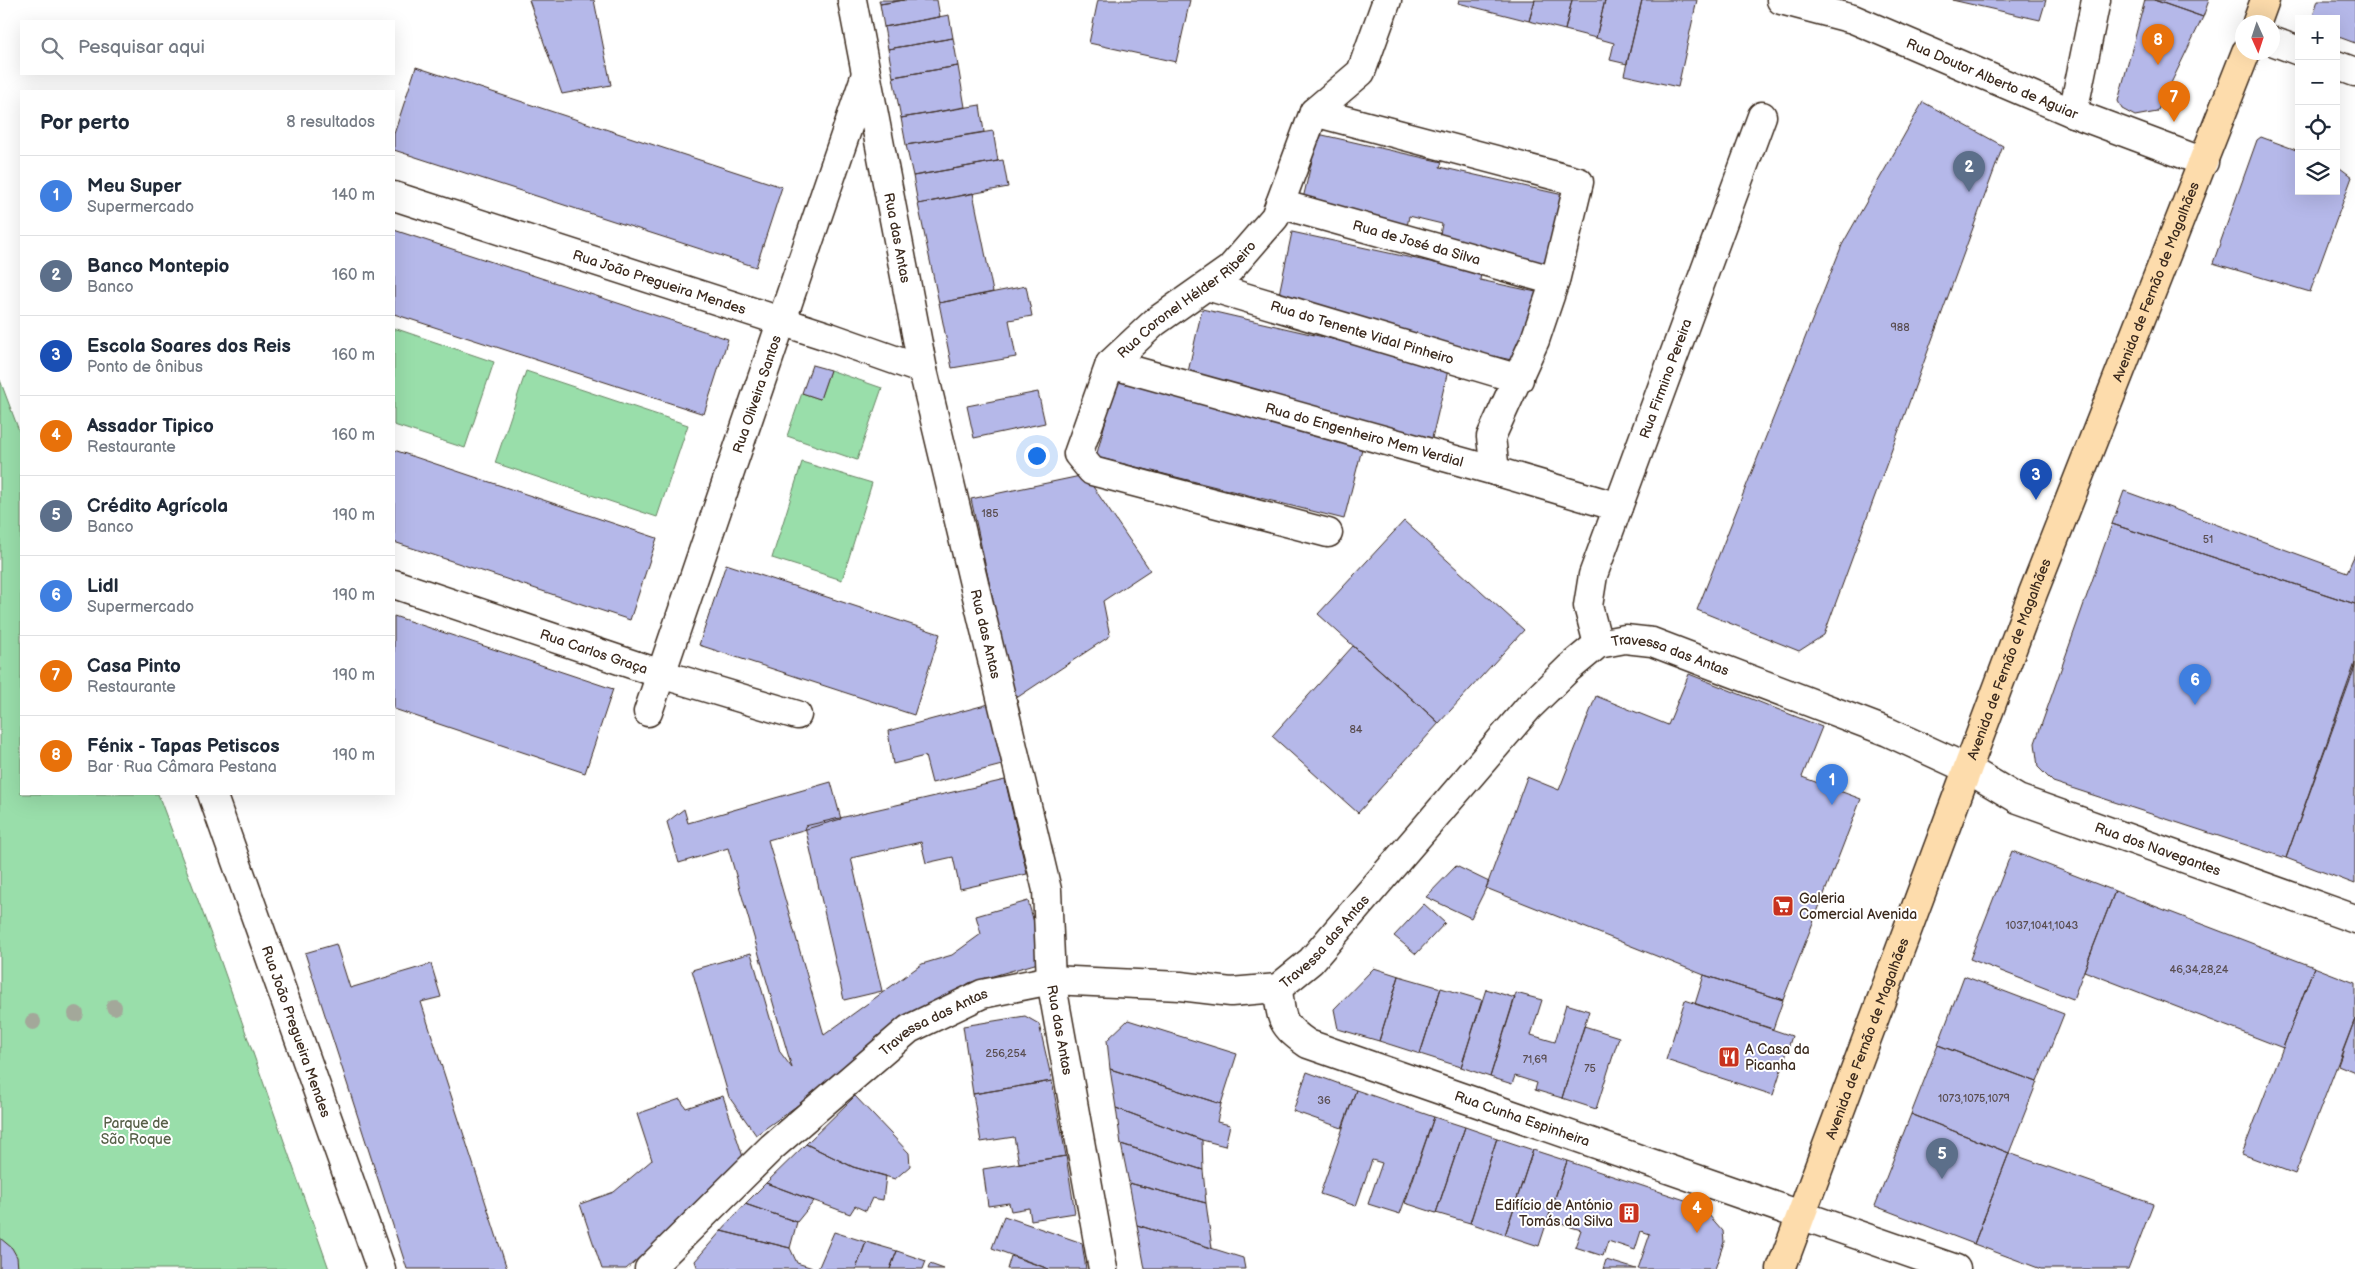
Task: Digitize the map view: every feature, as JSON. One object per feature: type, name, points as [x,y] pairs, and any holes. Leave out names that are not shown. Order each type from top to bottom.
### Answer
[{"type":"main road","points":[[2260,15],[2265,0]]},
{"type":"main road","name":"Avenida de Fernão de Magalhães","points":[[1781,1269],[1966,768],[2243,60]]},
{"type":"street","name":"Rua das Antas","points":[[852,0],[923,370],[1047,890],[1051,980],[1103,1269]]},
{"type":"street","name":"Rua Coronel Hélder Ribeiro","points":[[1328,533],[1092,471],[1078,454],[1110,364],[1155,322],[1230,269],[1275,217],[1314,112],[1361,72],[1388,0]]},
{"type":"street","name":"Rua Doutor Alberto de Aguiar","points":[[1781,0],[1853,18],[2073,113],[2204,162]]},
{"type":"street","points":[[2073,113],[2096,0]]},
{"type":"street","points":[[2280,44],[2295,50]]},
{"type":"street","points":[[2340,66],[2355,72]]},
{"type":"street","name":"Rua Oliveira Santos","points":[[648,712],[783,322],[826,188],[866,76]]},
{"type":"street","points":[[1314,112],[1579,182],[1555,281],[1536,340],[1492,437],[1495,471]]},
{"type":"street","name":"Rua Firmino Pereira","points":[[1598,644],[1588,606],[1593,575],[1762,116]]},
{"type":"street","name":"Rua João Pregueira Mendes","points":[[395,196],[783,322],[923,370]]},
{"type":"street","name":"Rua de José da Silva","points":[[1280,204],[1555,281]]},
{"type":"street","name":"Rua do Tenente Vidal Pinheiro","points":[[1207,286],[1519,379]]},
{"type":"street","name":"Rua do Engenheiro Mem Verdial","points":[[1110,364],[1618,507]]},
{"type":"street","name":"Rua Carlos Graça","points":[[395,584],[661,674],[797,715]]},
{"type":"street","name":"Travessa das Antas","points":[[649,1269],[772,1147],[909,1029],[982,994],[1051,980],[1180,986],[1232,992],[1278,988],[1311,961],[1529,707],[1569,668],[1598,644],[1625,639],[1652,642],[1888,732],[1966,768]]},
{"type":"street","name":"Rua dos Navegantes","points":[[1966,768],[2018,799],[2355,919]]},
{"type":"street","name":"Rua João Pregueira Mendes","points":[[212,795],[381,1269]]},
{"type":"street","name":"Rua Cunha Espinheira","points":[[1278,988],[1280,1016],[1290,1032],[1308,1044],[1956,1269]]},
{"type":"green space","points":[[395,328],[494,362],[465,448],[395,425]]},
{"type":"green space","points":[[830,370],[882,388],[857,460],[787,436],[802,393],[820,399]]},
{"type":"green space","points":[[526,371],[688,425],[657,517],[495,463]]},
{"type":"green space","name":"Parque de São Roque","points":[[0,380],[20,433],[20,795],[158,795],[216,948],[329,1269],[0,1269]]},
{"type":"green space","points":[[802,462],[872,483],[842,580],[772,558]]},
{"type":"building","points":[[529,0],[594,0],[611,85],[562,94]]},
{"type":"building","points":[[879,0],[904,0],[880,4]]},
{"type":"building","points":[[904,0],[937,0],[940,17],[884,27],[880,4]]},
{"type":"building","points":[[1098,0],[1190,0],[1176,62],[1089,43]]},
{"type":"building","points":[[1459,0],[1535,0],[1529,21],[1458,3]]},
{"type":"building","points":[[1535,0],[1572,0],[1565,30],[1529,21]]},
{"type":"building","points":[[1572,0],[1605,0],[1596,38],[1565,30]]},
{"type":"building","points":[[1605,0],[1642,0],[1627,64],[1610,60],[1614,43],[1596,38]]},
{"type":"building","points":[[1642,0],[1697,0],[1678,87],[1624,75]]},
{"type":"building","points":[[1952,0],[2046,0],[2040,20]]},
{"type":"building","points":[[2145,0],[2154,0],[2203,17],[2157,112],[2135,116],[2122,109],[2118,101]]},
{"type":"building","points":[[2154,0],[2209,0],[2203,17]]},
{"type":"building","points":[[2318,0],[2355,0],[2355,43],[2340,37],[2340,15],[2313,15]]},
{"type":"building","points":[[949,15],[953,38],[888,49],[884,27]]},
{"type":"building","points":[[953,38],[958,66],[893,77],[888,49]]},
{"type":"building","points":[[958,66],[965,107],[901,118],[893,77]]},
{"type":"building","points":[[416,67],[782,187],[756,267],[395,150],[395,131]]},
{"type":"building","points":[[1923,102],[2003,146],[1824,635],[1799,651],[1697,610],[1842,245]]},
{"type":"building","points":[[980,105],[984,132],[906,145],[901,118]]},
{"type":"building","points":[[993,131],[998,161],[913,176],[906,145]]},
{"type":"building","points":[[1318,134],[1442,162],[1440,167],[1563,195],[1548,264],[1439,240],[1442,224],[1409,216],[1407,227],[1302,203]]},
{"type":"building","points":[[2261,137],[2295,150],[2295,195],[2340,195],[2340,168],[2352,177],[2310,292],[2213,263],[2257,140]]},
{"type":"building","points":[[1003,160],[1008,187],[918,204],[913,176]]},
{"type":"building","points":[[973,193],[993,292],[939,303],[918,204]]},
{"type":"building","points":[[395,230],[728,339],[704,414],[395,314]]},
{"type":"building","points":[[1292,232],[1481,273],[1480,280],[1536,292],[1521,362],[1399,336],[1277,304]]},
{"type":"building","points":[[1026,286],[1032,316],[1009,320],[1016,357],[952,368],[939,303]]},
{"type":"building","points":[[1202,309],[1449,366],[1432,438],[1186,381]]},
{"type":"building","points":[[812,365],[830,370],[820,399],[802,393]]},
{"type":"building","points":[[1117,378],[1363,445],[1344,519],[1096,457]]},
{"type":"building","points":[[1038,392],[1045,423],[974,438],[967,406]]},
{"type":"building","points":[[395,450],[657,538],[630,620],[395,542]]},
{"type":"building","points":[[1085,475],[1150,570],[1103,601],[1110,636],[1018,697],[1012,688],[971,499]]},
{"type":"building","points":[[2124,491],[2347,572],[2355,554],[2355,604],[2112,524]]},
{"type":"building","points":[[1404,521],[1524,630],[1439,723],[1318,614]]},
{"type":"building","points":[[2112,524],[2355,604],[2355,667],[2286,858],[2053,782],[2038,767],[2035,743]]},
{"type":"building","points":[[726,564],[940,634],[914,715],[699,645]]},
{"type":"building","points":[[395,616],[613,689],[585,773],[395,709]]},
{"type":"building","points":[[1353,646],[1439,723],[1358,813],[1272,736]]},
{"type":"building","points":[[2355,663],[2355,884],[2286,858]]},
{"type":"building","points":[[1689,674],[1822,727],[1802,777],[1861,799],[1783,1000],[1704,975],[1486,888],[1527,777],[1559,790],[1596,696],[1668,725]]},
{"type":"building","points":[[989,704],[1002,765],[932,783],[925,756],[893,764],[888,731]]},
{"type":"building","points":[[1005,780],[1027,874],[960,889],[953,857],[926,863],[921,842],[851,858],[882,991],[844,1000],[805,826]]},
{"type":"building","points":[[831,782],[841,819],[768,840],[824,1035],[922,964],[952,955],[981,934],[976,916],[1028,901],[1045,961],[969,983],[756,1135],[729,1097],[692,970],[751,953],[780,1052],[792,1068],[728,848],[679,863],[667,822],[684,809],[688,823]]},
{"type":"building","points":[[2012,851],[2115,891],[2073,999],[1970,959]]},
{"type":"building","points":[[1456,866],[1489,882],[1471,918],[1426,897]]},
{"type":"building","points":[[2115,891],[2314,967],[2283,1048],[2084,971]]},
{"type":"building","points":[[1424,904],[1445,923],[1416,954],[1394,936]]},
{"type":"building","points":[[336,944],[350,988],[431,964],[441,997],[421,1002],[507,1269],[407,1269],[305,953]]},
{"type":"building","points":[[2314,967],[2355,983],[2355,1019],[2295,1174],[2242,1154]]},
{"type":"building","points":[[1374,968],[1399,976],[1379,1041],[1338,1029],[1334,1009]]},
{"type":"building","points":[[1704,975],[1783,1000],[1773,1029],[1695,1004]]},
{"type":"building","points":[[1399,976],[1441,988],[1420,1054],[1379,1041]]},
{"type":"building","points":[[1964,976],[2064,1014],[2037,1082],[1938,1045]]},
{"type":"building","points":[[1441,988],[1482,1000],[1461,1067],[1420,1054]]},
{"type":"building","points":[[1486,989],[1515,998],[1490,1077],[1461,1067]]},
{"type":"building","points":[[1516,993],[1542,1000],[1531,1035],[1555,1042],[1566,1004],[1589,1011],[1562,1098],[1535,1090],[1537,1083],[1515,1076],[1512,1084],[1490,1077]]},
{"type":"building","points":[[1685,1000],[1792,1036],[1773,1095],[1666,1060]]},
{"type":"building","points":[[1025,1016],[1039,1024],[1052,1081],[973,1094],[963,1026]]},
{"type":"building","points":[[2355,1019],[2355,1072],[2338,1065]]},
{"type":"building","points":[[1128,1020],[1237,1054],[1221,1104],[1110,1069],[1107,1040]]},
{"type":"building","points":[[1584,1026],[1619,1037],[1596,1109],[1562,1098]]},
{"type":"building","points":[[1938,1045],[2037,1082],[2009,1153],[1911,1114]]},
{"type":"building","points":[[1110,1069],[1221,1104],[1217,1122],[1230,1125],[1225,1146],[1202,1140],[1116,1108]]},
{"type":"building","points":[[1307,1072],[1356,1090],[1342,1128],[1293,1111]]},
{"type":"building","points":[[1052,1081],[1066,1156],[1019,1163],[1014,1137],[981,1142],[973,1094]]},
{"type":"building","points":[[1356,1090],[1434,1117],[1400,1214],[1368,1204],[1382,1163],[1372,1160],[1356,1206],[1320,1194]]},
{"type":"building","points":[[723,1096],[746,1166],[626,1269],[602,1269],[580,1204],[614,1192],[652,1160],[637,1114],[680,1099],[686,1108]]},
{"type":"building","points":[[855,1096],[909,1153],[910,1166],[895,1179],[853,1167],[806,1144]]},
{"type":"building","points":[[1116,1108],[1202,1140],[1203,1170],[1121,1144]]},
{"type":"building","points":[[1911,1114],[2009,1153],[1974,1244],[1875,1206]]},
{"type":"building","points":[[1434,1117],[1465,1127],[1436,1213],[1405,1203]]},
{"type":"building","points":[[1465,1127],[1497,1138],[1470,1223],[1436,1213]]},
{"type":"building","points":[[1497,1138],[1533,1150],[1505,1235],[1470,1223]]},
{"type":"building","points":[[806,1144],[853,1167],[886,1176],[883,1200],[872,1198],[866,1211],[855,1206],[850,1214],[766,1183]]},
{"type":"building","points":[[1121,1144],[1203,1170],[1206,1203],[1129,1183]]},
{"type":"building","points":[[1533,1150],[1567,1161],[1539,1246],[1505,1235]]},
{"type":"building","points":[[2009,1153],[2153,1204],[2128,1269],[2041,1269],[1974,1244]]},
{"type":"building","points":[[1066,1156],[1075,1213],[1031,1220],[1029,1208],[1011,1211],[1009,1203],[988,1206],[983,1169]]},
{"type":"building","name":"Edifício de António Tomás da Silva","points":[[1567,1161],[1700,1205],[1723,1231],[1724,1242],[1715,1269],[1638,1269],[1650,1234],[1641,1231],[1635,1250],[1608,1241],[1603,1256],[1575,1247],[1581,1230],[1548,1220]]},
{"type":"building","points":[[766,1183],[814,1201],[797,1222],[745,1204]]},
{"type":"building","points":[[1129,1183],[1206,1203],[1212,1248],[1137,1225]]},
{"type":"building","points":[[745,1204],[797,1222],[790,1248],[721,1231]]},
{"type":"building","points":[[1004,1216],[1082,1243],[1086,1269],[1049,1269],[992,1248]]},
{"type":"building","points":[[1137,1225],[1243,1258],[1245,1269],[1145,1269]]},
{"type":"building","points":[[721,1231],[790,1248],[797,1263],[816,1269],[698,1269],[695,1261]]},
{"type":"building","points":[[834,1232],[866,1242],[856,1269],[818,1269]]},
{"type":"building","points":[[0,1238],[12,1248],[17,1257],[18,1269],[0,1269]]},
{"type":"building","points":[[866,1242],[897,1251],[890,1269],[856,1269]]},
{"type":"building","points":[[897,1251],[926,1261],[923,1269],[890,1269]]},
{"type":"building","points":[[1011,1256],[1049,1269],[1007,1269]]},
{"type":"building","points":[[1606,1260],[1636,1269],[1603,1269]]},
{"type":"building","points":[[930,1264],[944,1269],[928,1269]]},
{"type":"place","name":"Fénix - Tapas Petiscos","points":[[2158,65]]},
{"type":"place","name":"Casa Pinto","points":[[2174,122]]},
{"type":"place","name":"Banco Montepio","points":[[1969,192]]},
{"type":"place","name":"Escola Soares dos Reis","points":[[2036,500]]},
{"type":"place","name":"Lidl","points":[[2195,705]]},
{"type":"place","name":"Meu Super","points":[[1832,805]]},
{"type":"place","name":"Galeria Comercial Avenida","points":[[1783,906]]},
{"type":"place","name":"A Casa da Picanha","points":[[1729,1057]]},
{"type":"place","name":"Crédito Agrícola","points":[[1942,1179]]},
{"type":"place","name":"Edifício de António Tomás da Silva","points":[[1629,1213]]},
{"type":"place","name":"Assador Tipico","points":[[1697,1233]]}]
